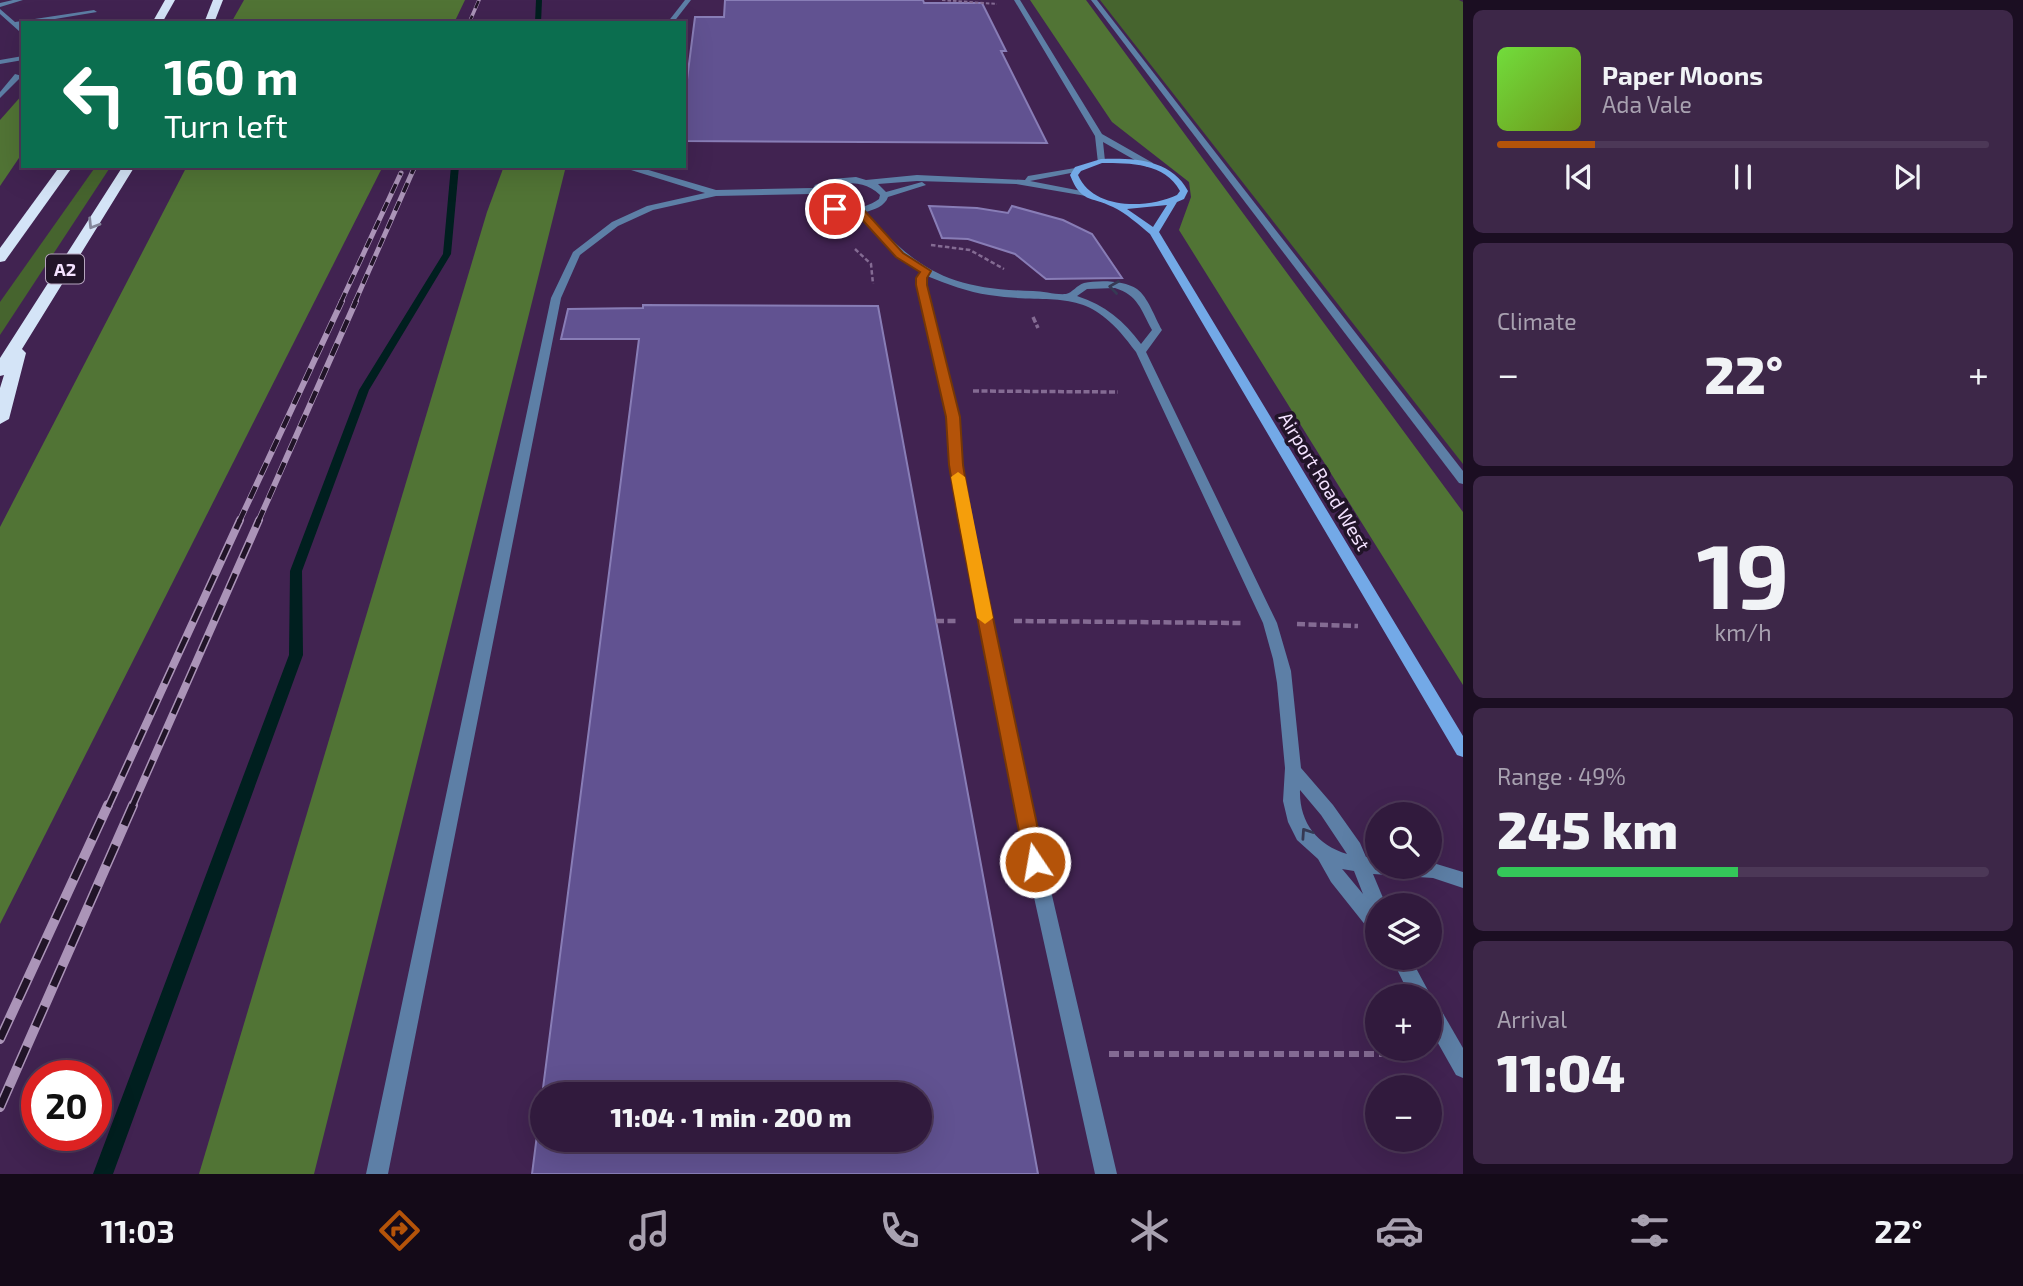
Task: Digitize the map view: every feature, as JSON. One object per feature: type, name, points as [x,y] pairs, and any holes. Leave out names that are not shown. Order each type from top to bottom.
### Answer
[{"type":"highway","points":[[158,21],[170,0]]},
{"type":"highway","points":[[210,21],[218,0]]},
{"type":"highway","points":[[0,258],[67,168]]},
{"type":"highway","name":"A2","points":[[0,371],[128,168]]},
{"type":"highway","points":[[0,419],[21,341]]},
{"type":"street","points":[[0,5],[20,0]]},
{"type":"street","points":[[90,21],[94,12],[91,0]]},
{"type":"street","points":[[672,21],[688,0]]},
{"type":"street","points":[[1017,0],[1099,135],[1101,161]]},
{"type":"street","points":[[1094,0],[1463,480]]},
{"type":"street","points":[[0,12],[21,30]]},
{"type":"street","points":[[34,21],[94,12]]},
{"type":"street","points":[[14,24],[21,23]]},
{"type":"street","points":[[1,60],[21,58]]},
{"type":"street","points":[[8,77],[20,75]]},
{"type":"street","points":[[0,96],[20,75]]},
{"type":"street","points":[[1099,135],[1150,165],[1164,170],[1182,184],[1184,191],[1181,197],[1173,203],[1154,232]]},
{"type":"street","points":[[377,1174],[556,298],[576,254],[615,224],[650,208],[716,193],[814,191],[834,181],[866,183],[918,178],[1016,181],[1079,169],[1101,161],[1150,165]]},
{"type":"street","points":[[632,168],[716,193]]},
{"type":"street","points":[[1079,169],[1074,175],[1075,183],[1089,195]]},
{"type":"street","points":[[814,191],[818,202],[825,206],[859,211],[878,205],[884,195],[948,181]]},
{"type":"street","points":[[1016,181],[1089,195],[1115,204],[1147,208],[1173,203]]},
{"type":"street","points":[[866,183],[875,186],[884,195]]},
{"type":"street","name":"Airport Road West","points":[[1115,204],[1154,232],[1463,750]]},
{"type":"street","points":[[859,211],[899,255],[926,271],[988,292],[1070,296],[1098,308],[1119,323],[1141,352],[1270,623],[1283,670],[1293,770],[1292,806],[1310,841],[1325,855],[1365,910]]},
{"type":"street","points":[[926,271],[921,278],[922,285],[953,417],[956,465],[986,620],[1035,862],[1106,1174]]},
{"type":"street","points":[[1070,296],[1085,286],[1115,285],[1132,290],[1157,330],[1141,352]]},
{"type":"street","points":[[1293,770],[1365,859]]},
{"type":"street","points":[[1325,855],[1343,863],[1365,865]]},
{"type":"street","points":[[1442,873],[1463,880]]},
{"type":"street","points":[[1442,1031],[1459,1061]]},
{"type":"path","points":[[942,0],[997,4]]},
{"type":"path","points":[[930,245],[949,245],[971,250],[1009,273]]},
{"type":"path","points":[[855,249],[871,264],[873,284]]},
{"type":"path","points":[[948,391],[1118,392]]},
{"type":"path","points":[[936,621],[1389,626]]},
{"type":"path","points":[[1080,1054],[1459,1061]]},
{"type":"green space","points":[[244,0],[465,0],[455,21],[232,21]]},
{"type":"green space","points":[[1030,0],[1086,0],[1463,512],[1463,685],[1179,230],[1191,197],[1189,182],[1112,122]]},
{"type":"green space","points":[[1100,0],[1463,2],[1463,464]]},
{"type":"green space","points":[[21,96],[21,155],[0,186],[0,120]]},
{"type":"green space","points":[[95,168],[110,168],[0,335],[0,302]]},
{"type":"green space","points":[[186,168],[382,168],[0,924],[0,527]]},
{"type":"green space","points":[[503,168],[566,168],[314,1174],[199,1174],[487,212]]},
{"type":"building","points":[[725,0],[923,0],[924,3],[982,3],[1006,51],[1001,51],[1047,143],[686,141],[686,87],[695,17],[724,17]]},
{"type":"building","points":[[929,206],[977,208],[1008,213],[1012,206],[1063,220],[1092,234],[1122,278],[1046,279],[1015,254],[968,239],[942,238]]},
{"type":"building","points":[[643,305],[878,306],[1038,1174],[532,1174],[535,1152],[932,1152],[932,1082],[544,1082],[639,339],[561,339],[568,309],[643,308]]},
{"type":"waterway","points":[[538,21],[539,0]]},
{"type":"waterway","points":[[103,1174],[296,655],[296,571],[364,390],[447,254],[455,168]]},
{"type":"railway","points":[[470,21],[479,0]]},
{"type":"railway","points":[[355,302],[414,168]]},
{"type":"railway","points":[[341,302],[401,173]]},
{"type":"railway","points":[[239,522],[342,301]]},
{"type":"railway","points":[[258,522],[356,301]]},
{"type":"railway","points":[[108,807],[240,520]]},
{"type":"railway","points":[[132,807],[259,520]]},
{"type":"railway","points":[[0,1039],[108,805]]},
{"type":"railway","points":[[0,1107],[133,805]]},
{"type":"slow traffic","points":[[958,477],[985,618]]},
{"type":"route","points":[[835,209],[859,211],[899,255],[926,271],[921,278],[922,285],[953,417],[956,465],[965,519],[1035,862]]}]
